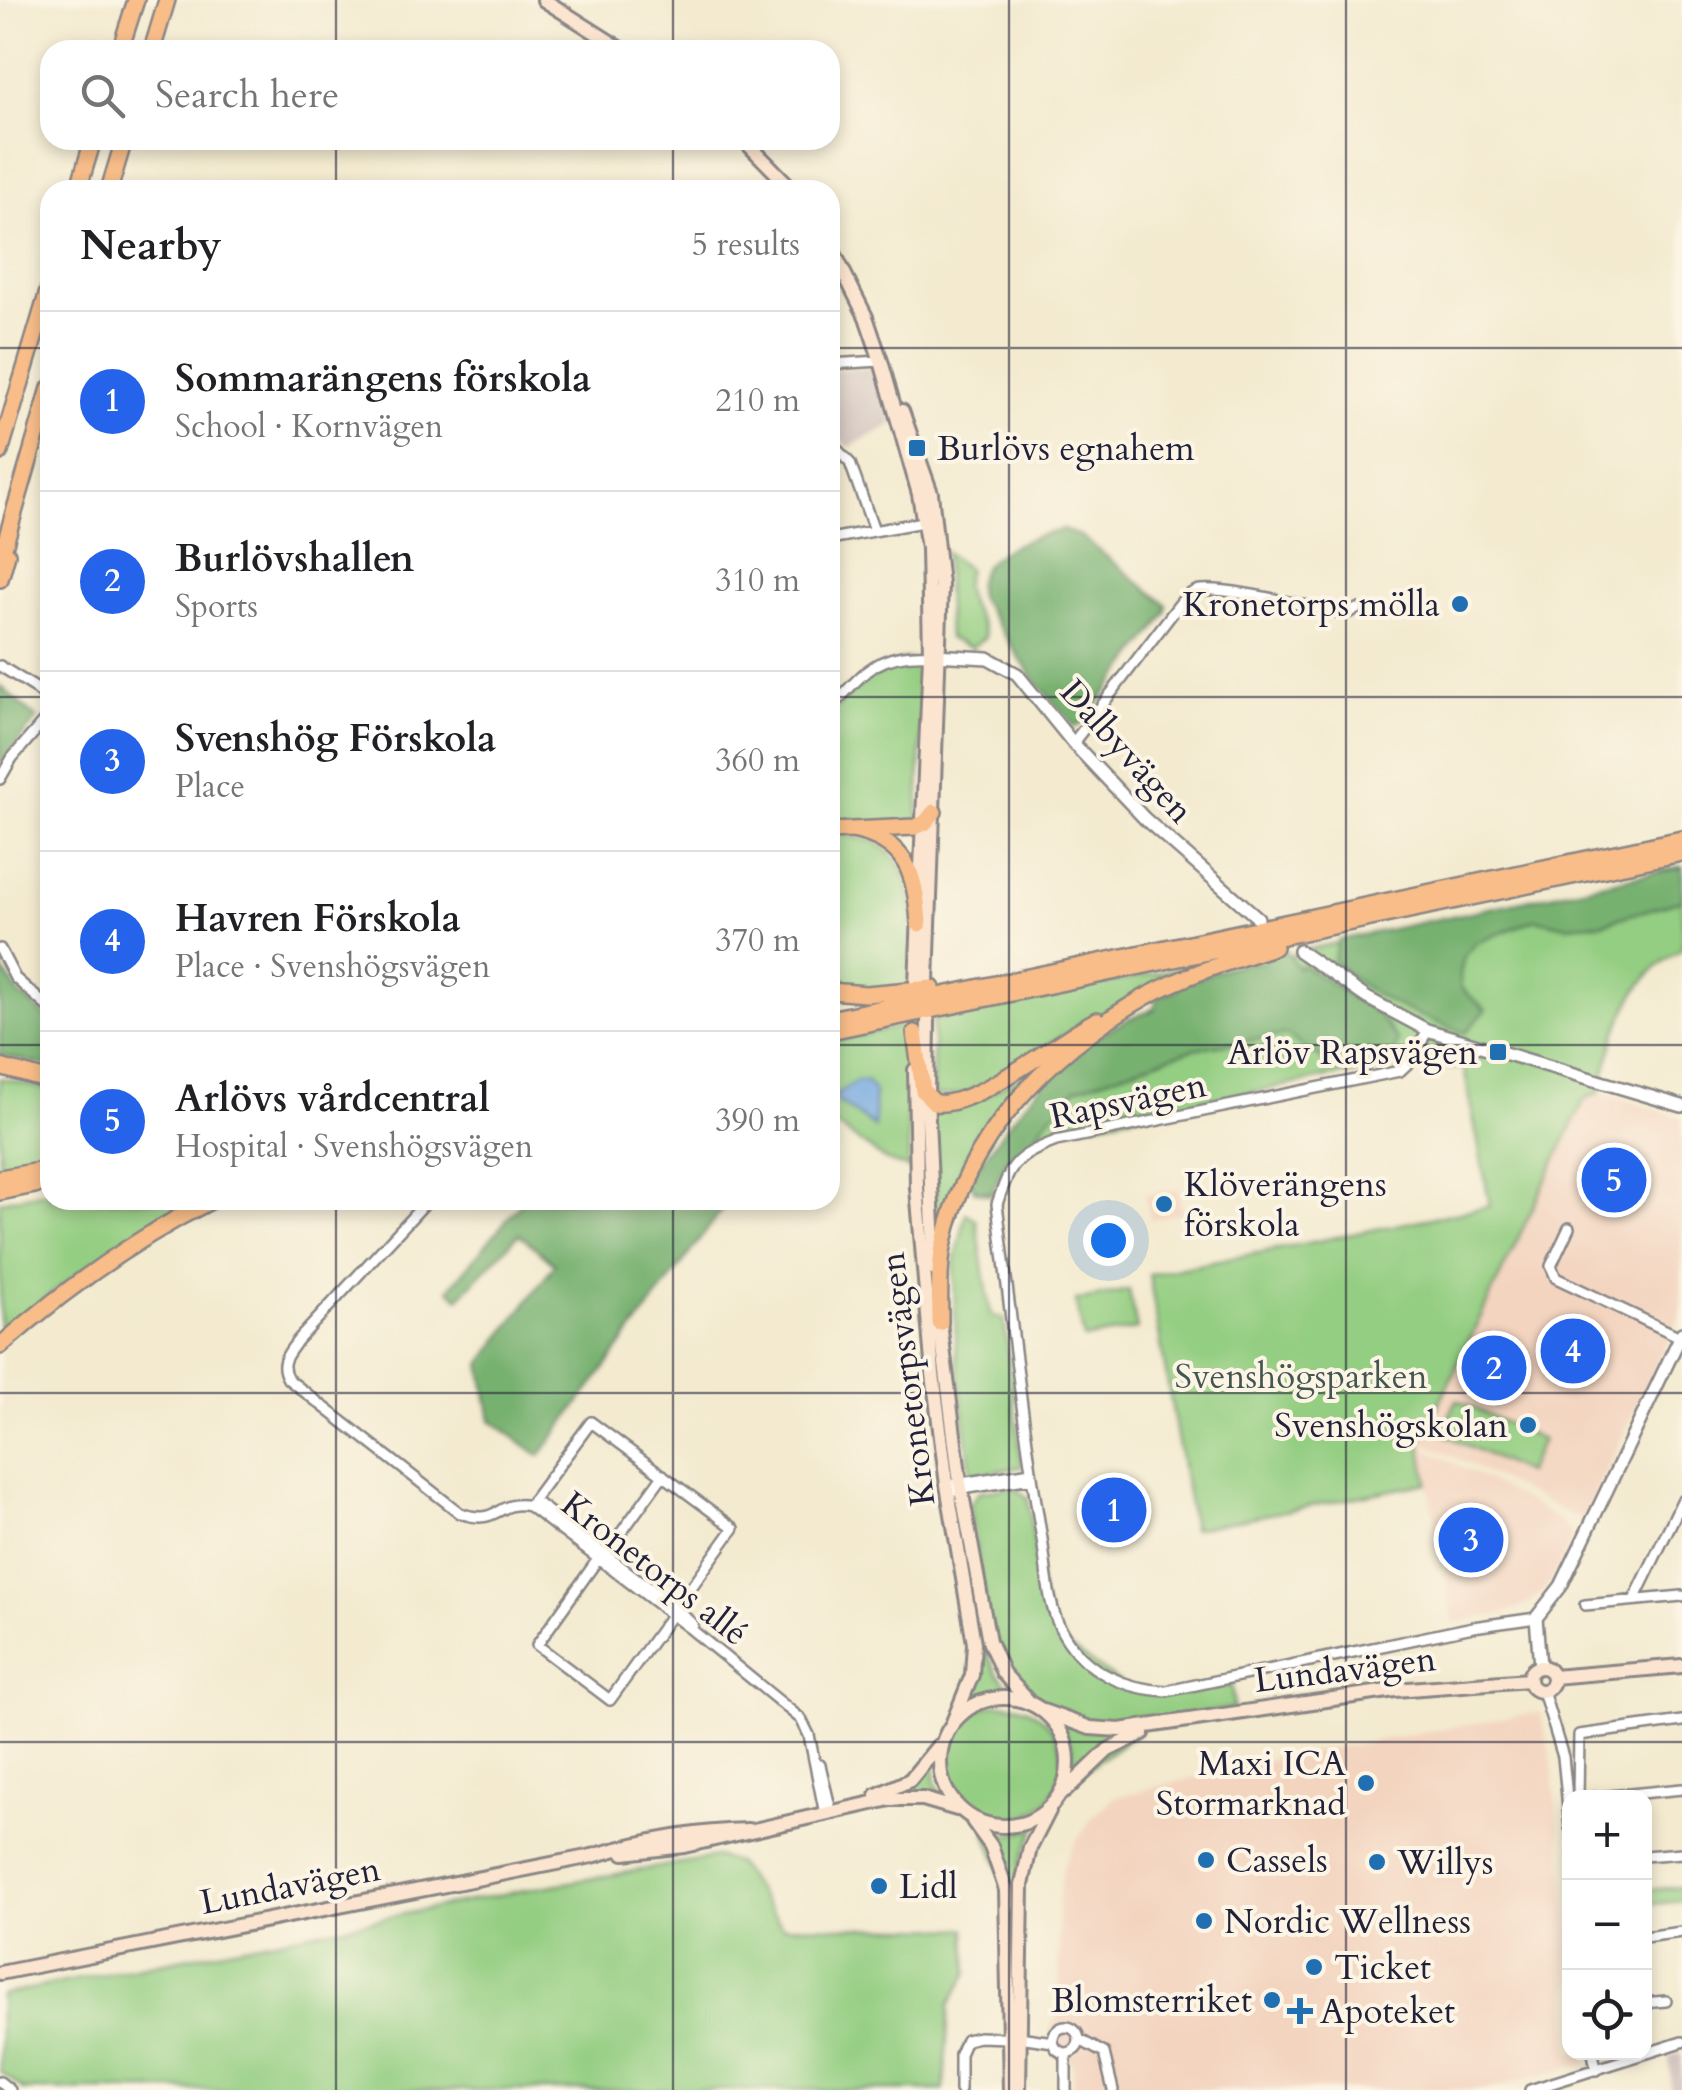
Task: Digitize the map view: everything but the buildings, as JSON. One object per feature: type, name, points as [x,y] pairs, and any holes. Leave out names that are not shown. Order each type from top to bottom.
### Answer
[{"type":"highway","points":[[123,40],[136,0]]},
{"type":"highway","points":[[155,40],[167,0]]},
{"type":"highway","points":[[81,180],[90,150]]},
{"type":"highway","points":[[111,180],[121,150]]},
{"type":"highway","points":[[0,452],[40,318]]},
{"type":"highway","points":[[0,561],[40,422]]},
{"type":"highway","points":[[0,579],[22,482]]},
{"type":"highway","points":[[840,831],[901,829],[930,817]]},
{"type":"highway","points":[[852,830],[883,840],[905,860],[916,888],[919,924]]},
{"type":"highway","points":[[840,1017],[1682,839]]},
{"type":"highway","points":[[840,1029],[1682,853]]},
{"type":"highway","points":[[919,1026],[920,1079],[927,1098],[942,1104],[967,1098],[1060,1041],[1144,998],[1236,959],[1360,922]]},
{"type":"highway","points":[[840,991],[894,994],[1010,982]]},
{"type":"highway","points":[[940,1323],[941,1262],[946,1234],[962,1184],[982,1145],[1004,1115],[1048,1070],[1088,1036],[1144,998]]},
{"type":"highway","points":[[0,1067],[40,1078]]},
{"type":"highway","points":[[0,1178],[40,1171]]},
{"type":"highway","points":[[0,1192],[40,1184]]},
{"type":"highway","points":[[0,1346],[72,1286],[122,1251],[194,1210]]},
{"type":"main road","points":[[544,0],[608,40]]},
{"type":"main road","points":[[754,150],[783,180]]},
{"type":"main road","points":[[840,265],[866,317],[920,457],[941,584],[935,656],[930,817],[922,984],[919,924],[930,817]]},
{"type":"main road","name":"Kronetorpsvägen","points":[[919,1026],[914,1103],[922,1256],[975,1651],[970,1683],[953,1722]]},
{"type":"main road","name":"Kronetorpsvägen","points":[[927,1098],[954,1487],[991,1650],[1002,1673],[1037,1708]]},
{"type":"main road","points":[[1540,1666],[1549,1669],[1554,1678],[1543,1691],[1535,1689],[1529,1680],[1532,1671],[1540,1666]]},
{"type":"main road","points":[[1554,1678],[1682,1666]]},
{"type":"main road","name":"Lundavägen","points":[[828,1812],[904,1784],[925,1764],[953,1722],[971,1706],[993,1698],[1016,1699],[1098,1729],[1169,1724],[1349,1696],[1529,1680]]},
{"type":"main road","points":[[1010,2090],[1023,1877],[1030,1848],[1066,1778],[1067,1753],[1059,1730],[1037,1708]]},
{"type":"main road","name":"Lundavägen","points":[[0,1972],[592,1856],[635,1844],[712,1830],[748,1830],[898,1798],[930,1800],[988,1824],[1009,1826],[1036,1818],[1115,1745],[1169,1724]]},
{"type":"main road","name":"Lundavägen","points":[[945,1736],[940,1773],[948,1794],[965,1813]]},
{"type":"main road","points":[[965,1813],[992,1846],[1005,1882],[1019,2090]]},
{"type":"street","points":[[840,363],[880,361]]},
{"type":"street","points":[[840,452],[850,463],[874,530]]},
{"type":"street","points":[[840,538],[930,520]]},
{"type":"street","points":[[1073,743],[1186,596],[1198,590],[1238,593],[1346,614],[1357,609]]},
{"type":"street","points":[[840,698],[882,660],[906,654],[935,656]]},
{"type":"street","name":"Dalbyvägen","points":[[935,656],[982,657],[1009,668],[1031,689],[1073,743],[1166,840],[1258,918]]},
{"type":"street","points":[[0,666],[40,693]]},
{"type":"street","points":[[0,780],[12,758],[40,726]]},
{"type":"street","points":[[0,949],[15,978],[40,999]]},
{"type":"street","points":[[1300,951],[1367,998],[1427,1030],[1682,1106]]},
{"type":"street","name":"Rapsvägen","points":[[1427,1030],[1415,1057],[1400,1071],[1056,1141],[1024,1154],[1008,1169],[998,1204],[1032,1475],[1056,1620],[1087,1663],[1131,1686],[1167,1692],[1473,1627],[1536,1618]]},
{"type":"street","name":"Kronetorps allé","points":[[419,1210],[298,1340],[283,1362],[282,1371],[288,1380],[460,1513],[487,1518],[512,1505],[531,1503],[802,1714],[812,1728],[828,1812]]},
{"type":"street","points":[[1540,1666],[1536,1618],[1561,1586],[1681,1335],[1556,1278],[1552,1266],[1570,1228]]},
{"type":"street","points":[[531,1503],[591,1422],[664,1476],[734,1528],[610,1700],[537,1645],[664,1476]]},
{"type":"street","points":[[954,1487],[1032,1475]]},
{"type":"street","points":[[1634,1600],[1682,1502]]},
{"type":"street","points":[[1585,1605],[1682,1596]]},
{"type":"street","points":[[1543,1691],[1570,1790]]},
{"type":"street","points":[[1573,1790],[1579,1735],[1682,1721]]},
{"type":"street","points":[[1652,1792],[1682,1789]]},
{"type":"street","points":[[1652,1855],[1682,1852]]},
{"type":"street","points":[[1652,1936],[1682,1932]]},
{"type":"street","points":[[1652,2002],[1666,2001]]},
{"type":"street","points":[[1080,2040],[1076,2049],[1066,2053],[1053,2042],[1054,2034],[1063,2026],[1074,2029],[1080,2040],[1104,2053],[1113,2090]]},
{"type":"street","points":[[960,2090],[960,2054],[966,2040],[978,2036],[1053,2042]]},
{"type":"street","points":[[1530,2090],[1682,2042]]},
{"type":"street","points":[[1066,2053],[1066,2090]]},
{"type":"street","points":[[1594,2060],[1596,2070]]},
{"type":"street","points":[[0,2082],[10,2090]]},
{"type":"shaded area","points":[[874,368],[893,424],[849,447],[840,439],[840,370]]},
{"type":"shaded area","points":[[1600,1092],[1682,1118],[1682,1313],[1582,1520],[1421,1441],[1585,1098]]},
{"type":"shaded area","name":"Klöverängens förskola","points":[[1178,1189],[1183,1212],[1150,1220],[1145,1195]]},
{"type":"shaded area","points":[[1421,1446],[1541,1509],[1569,1529],[1572,1538],[1551,1583],[1529,1604],[1454,1623]]},
{"type":"shaded area","points":[[1123,1490],[1129,1526],[1106,1530],[1099,1494]]},
{"type":"shaded area","points":[[1540,1712],[1551,1755],[1562,1857],[1562,2060],[1585,2060],[1586,2064],[1485,2090],[1074,2090],[1073,2063],[1053,2054],[1050,2027],[1060,2015],[1058,1907],[1063,1867],[1075,1842],[1093,1817],[1115,1797],[1271,1759]]},
{"type":"shaded area","points":[[1682,2053],[1682,2090],[1671,2090],[1669,2056]]},
{"type":"green space","points":[[1063,530],[1081,536],[1167,605],[1157,627],[1083,723],[1075,727],[1035,681],[980,599],[978,584],[982,571],[1004,551],[1034,537]]},
{"type":"green space","points":[[945,552],[968,569],[967,597],[985,637],[971,648],[948,638]]},
{"type":"green space","points":[[905,659],[924,662],[918,821],[840,825],[840,704],[879,667]]},
{"type":"green space","points":[[0,686],[37,719],[0,765]]},
{"type":"green space","points":[[840,835],[882,846],[896,859],[910,892],[913,929],[909,985],[876,990],[840,987]]},
{"type":"green space","name":"Svenshögsparken","points":[[1682,866],[1682,949],[1648,976],[1626,1010],[1600,1092],[1585,1099],[1421,1441],[1428,1483],[1193,1529],[1149,1275],[1490,1206],[1464,1068],[1380,1067],[1039,1134],[1007,1157],[991,1195],[973,1190],[997,1145],[1134,1017],[1215,981],[1310,949]]},
{"type":"green space","points":[[1682,867],[1682,900],[1602,923],[1566,926],[1536,919],[1476,943],[1464,957],[1461,988],[1486,1010],[1465,1033],[1378,995],[1333,960],[1339,940]]},
{"type":"green space","points":[[1276,951],[1286,951],[1298,968],[1302,965],[1377,1013],[1398,1041],[1388,1068],[1346,1075],[1286,1035],[1193,1049],[1077,1088],[1044,1123],[1033,1141],[1007,1161],[991,1193],[977,1191],[970,1183],[1029,1099],[1050,1076],[1099,1036],[1155,1009],[1156,998],[1194,979],[1250,962],[1263,962]]},
{"type":"green space","points":[[1214,961],[1086,1021],[969,1094],[933,1096],[933,1020]]},
{"type":"green space","points":[[0,966],[20,995],[40,1011],[40,1065],[0,1055]]},
{"type":"green space","points":[[905,1025],[909,1169],[887,1161],[840,1128],[840,1040]]},
{"type":"green space","points":[[1075,1039],[1013,1094],[974,1142],[957,1180],[938,1243],[932,1108],[950,1107],[987,1094]]},
{"type":"green space","points":[[0,1078],[40,1088],[40,1160],[0,1167]]},
{"type":"green space","points":[[40,1193],[40,1210],[177,1210],[93,1263],[0,1336],[0,1201]]},
{"type":"green space","points":[[515,1210],[722,1210],[540,1456],[491,1420],[481,1364],[555,1264],[519,1234],[459,1298],[449,1289]]},
{"type":"green space","points":[[966,1213],[976,1219],[991,1316],[1004,1318],[1022,1467],[971,1475],[956,1351],[954,1268]]},
{"type":"green space","points":[[1129,1290],[1137,1329],[1084,1339],[1076,1301]]},
{"type":"green space","points":[[1457,1400],[1542,1440],[1526,1473],[1441,1433]]},
{"type":"green space","points":[[1014,1487],[1028,1498],[1041,1595],[1051,1622],[1068,1647],[1129,1689],[1181,1694],[1231,1685],[1234,1708],[1132,1725],[1089,1724],[1061,1713],[1012,1678],[990,1634],[969,1505],[980,1491]]},
{"type":"green space","points":[[957,1500],[985,1649],[997,1673],[1012,1690],[991,1691],[969,1699],[978,1672],[979,1648]]},
{"type":"green space","points":[[1004,1704],[1026,1709],[1045,1721],[1057,1740],[1062,1762],[1057,1784],[1045,1803],[1026,1815],[1004,1820],[982,1815],[963,1803],[951,1784],[946,1762],[951,1740],[963,1721],[982,1709]]},
{"type":"green space","points":[[1059,1720],[1140,1730],[1071,1781],[1073,1750]]},
{"type":"green space","points":[[933,1760],[944,1801],[897,1793],[916,1780]]},
{"type":"green space","points":[[1036,1827],[1020,1864],[1015,1897],[1011,1898],[986,1833],[1012,1834]]},
{"type":"green space","points":[[716,1857],[737,1863],[782,1926],[966,1929],[968,1973],[949,2005],[944,2090],[23,2090],[0,2071],[0,1995],[519,1891]]},
{"type":"green space","points":[[1682,1887],[1682,1901],[1652,1904],[1652,1889]]},
{"type":"water","points":[[857,1081],[867,1081],[874,1092],[875,1127],[840,1103],[840,1092]]},
{"type":"place","name":"Burlövs egnahem","points":[[917,448]]},
{"type":"place","name":"Kronetorps mölla","points":[[1460,604]]},
{"type":"place","name":"Arlöv Rapsvägen","points":[[1498,1052]]},
{"type":"place","name":"Arlövs vårdcentral","points":[[1614,1180]]},
{"type":"place","name":"Klöverängens förskola","points":[[1164,1204]]},
{"type":"place","name":"Havren Förskola","points":[[1573,1351]]},
{"type":"place","name":"Burlövshallen","points":[[1494,1368]]},
{"type":"place","name":"Svenshögskolan","points":[[1528,1425]]},
{"type":"place","name":"Sommarängens förskola","points":[[1114,1510]]},
{"type":"place","name":"Svenshög Förskola","points":[[1471,1540]]},
{"type":"place","name":"Maxi ICA Stormarknad","points":[[1366,1783]]},
{"type":"place","name":"Cassels","points":[[1206,1860]]},
{"type":"place","name":"Willys","points":[[1377,1862]]},
{"type":"place","name":"Lidl","points":[[879,1886]]},
{"type":"place","name":"Nordic Wellness","points":[[1204,1921]]},
{"type":"place","name":"Ticket","points":[[1314,1967]]},
{"type":"place","name":"Blomsterriket","points":[[1272,2000]]},
{"type":"place","name":"Apoteket","points":[[1300,2011]]}]
